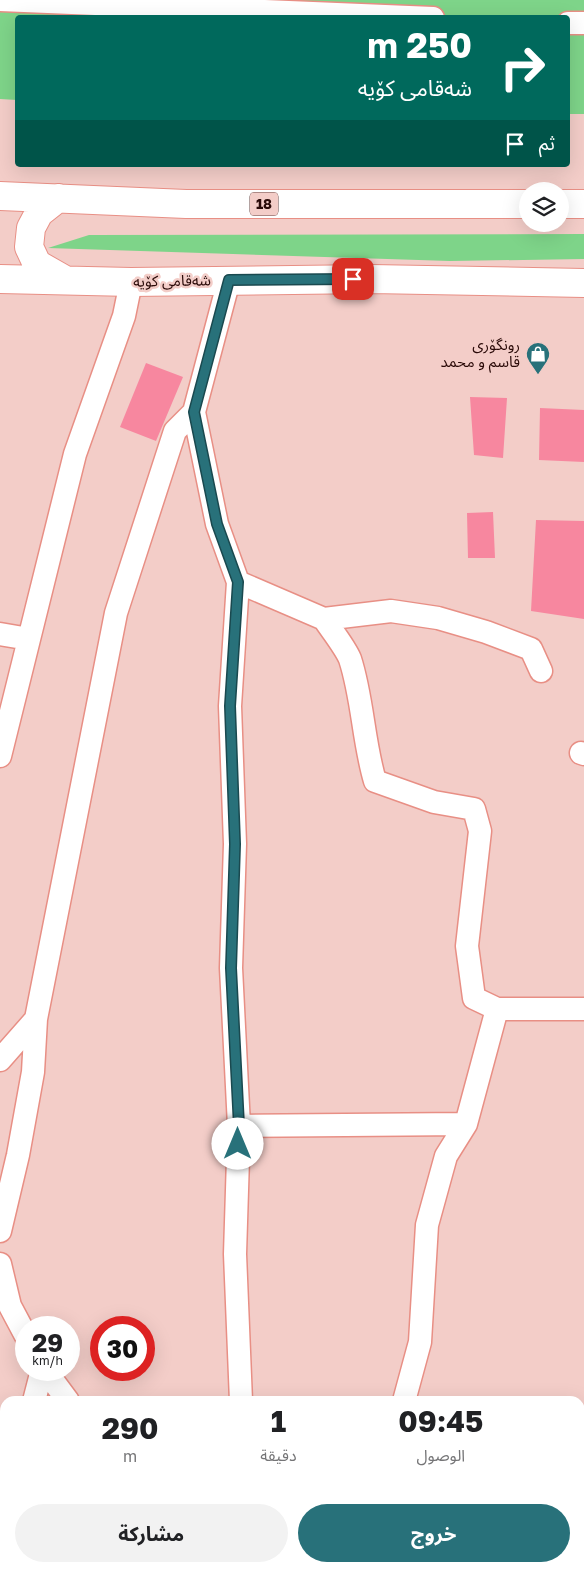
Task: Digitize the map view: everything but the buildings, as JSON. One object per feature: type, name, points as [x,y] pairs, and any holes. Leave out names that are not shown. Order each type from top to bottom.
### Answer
[{"type":"highway","name":"18","points":[[0,196],[186,204],[519,204]]},
{"type":"highway","points":[[58,198],[39,213],[31,228],[29,247],[37,264],[65,280]]},
{"type":"highway","points":[[569,204],[584,204]]},
{"type":"highway","name":"شەقامی کۆیە","points":[[0,279],[131,282],[371,279],[584,283]]},
{"type":"street","points":[[0,0],[361,15]]},
{"type":"street","points":[[570,23],[584,24]]},
{"type":"street","points":[[229,280],[194,412],[217,524],[238,582],[230,706],[235,844],[231,968],[239,1126],[236,1254],[241,1396]]},
{"type":"street","points":[[0,756],[75,454],[124,316],[131,282]]},
{"type":"street","points":[[0,1226],[18,1155],[33,1072],[36,1019],[116,612],[175,431],[194,412]]},
{"type":"street","points":[[238,582],[324,620],[349,657],[360,704],[368,758],[375,781],[434,802],[474,809],[480,830],[467,946],[474,998],[497,1009],[584,1009]]},
{"type":"street","points":[[324,620],[392,610],[438,618],[486,632],[530,649],[541,671]]},
{"type":"street","points":[[0,634],[29,639]]},
{"type":"street","points":[[405,1396],[420,1342],[427,1225],[446,1156],[466,1124],[497,1009]]},
{"type":"street","points":[[0,1060],[36,1019]]},
{"type":"street","points":[[239,1126],[466,1124]]},
{"type":"street","points":[[0,1264],[10,1306],[15,1316]]},
{"type":"street","points":[[36,1396],[40,1381]]},
{"type":"street","points":[[53,1381],[64,1396]]},
{"type":"green space","points":[[0,0],[584,0],[584,114],[570,114],[570,15],[15,15],[15,100],[0,99]]},
{"type":"green space","points":[[584,234],[584,259],[450,261],[48,248],[89,235]]},
{"type":"place","name":"رونگۆری قاسم و محمد","points":[[538,375]]},
{"type":"route","points":[[238,1144],[239,1126],[231,968],[235,844],[230,706],[238,582],[217,524],[194,412],[229,280],[353,279]]}]
